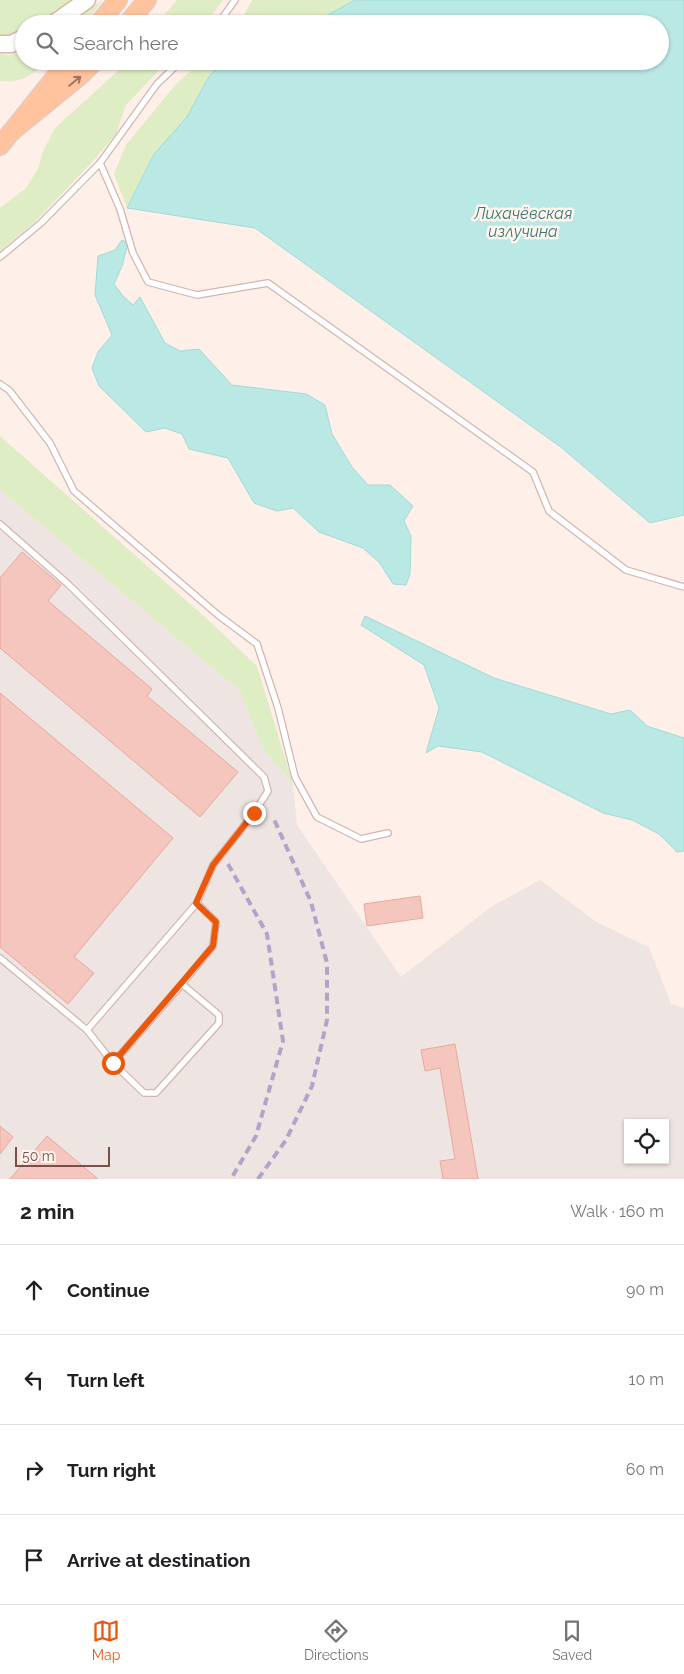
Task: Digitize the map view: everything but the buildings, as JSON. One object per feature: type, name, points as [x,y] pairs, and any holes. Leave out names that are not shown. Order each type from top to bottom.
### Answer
[{"type":"main road","points":[[66,15],[87,0]]},
{"type":"main road","points":[[106,15],[118,0]]},
{"type":"main road","points":[[134,15],[147,0]]},
{"type":"main road","points":[[0,44],[15,42]]},
{"type":"main road","points":[[3,134],[60,70]]},
{"type":"main road","points":[[3,134],[87,70]]},
{"type":"lane","points":[[224,15],[235,0]]},
{"type":"lane","points":[[0,257],[41,223],[100,163],[157,84],[172,70]]},
{"type":"lane","points":[[100,163],[120,209],[133,254],[148,282],[197,295],[268,283],[534,472],[549,511],[626,570],[684,587]]},
{"type":"lane","points":[[0,384],[9,390],[50,443],[74,491],[218,615],[257,644],[278,708],[295,777],[317,817],[361,839],[388,833]]},
{"type":"lane","points":[[0,524],[68,584],[264,777],[268,791],[254,813],[213,865],[196,903],[87,1030]]},
{"type":"lane","points":[[113,1063],[213,946],[216,922],[196,903]]},
{"type":"lane","points":[[0,958],[87,1030],[113,1063],[144,1093],[156,1093],[219,1023],[219,1015],[182,984]]},
{"type":"shaded area","points":[[0,490],[240,691],[264,750],[293,784],[297,825],[401,977],[491,907],[540,880],[598,923],[649,947],[671,1004],[684,1008],[684,1179],[0,1179]]},
{"type":"green space","points":[[0,0],[72,0],[51,15],[15,15],[15,36],[0,40]]},
{"type":"green space","points":[[103,0],[91,15],[80,15]]},
{"type":"green space","points":[[177,0],[223,0],[212,15],[164,15]]},
{"type":"green space","points":[[252,0],[355,0],[328,15],[244,15]]},
{"type":"green space","points":[[15,53],[15,70],[38,70],[15,81],[0,81],[0,54],[10,55]]},
{"type":"green space","points":[[119,70],[159,70],[126,105],[116,134],[91,163],[37,220],[0,251],[0,208],[26,188],[38,169],[43,151],[55,128]]},
{"type":"green space","points":[[191,70],[215,70],[208,78],[187,117],[154,154],[127,208],[114,174],[126,145],[176,84]]},
{"type":"green space","points":[[0,436],[205,617],[257,666],[293,784],[264,750],[240,691],[0,490]]},
{"type":"water","name":"Лихачёвская излучина","points":[[355,0],[684,0],[684,515],[650,523],[562,448],[255,228],[127,208],[154,154],[187,117],[208,78],[215,70],[669,70],[669,15],[328,15]]},
{"type":"water","points":[[122,240],[128,243],[122,266],[114,284],[133,305],[140,297],[165,343],[180,351],[199,349],[232,385],[306,394],[325,405],[332,434],[352,467],[368,485],[390,485],[413,506],[404,521],[411,536],[410,574],[406,585],[393,584],[379,562],[363,548],[319,532],[293,508],[277,511],[254,503],[228,458],[189,449],[182,434],[165,428],[146,432],[99,386],[92,368],[98,352],[112,335],[95,295],[98,256],[115,250]]},
{"type":"water","points":[[365,616],[494,678],[611,714],[630,710],[647,726],[684,738],[684,851],[677,852],[659,834],[632,820],[603,813],[482,752],[438,746],[426,753],[439,708],[424,665],[361,625]]},
{"type":"railway","points":[[258,1179],[286,1140],[312,1086],[327,1020],[327,963],[311,902],[273,817]]},
{"type":"railway","points":[[228,864],[267,934],[283,1041],[256,1136],[231,1179]]},
{"type":"route","points":[[113,1063],[213,946],[216,922],[196,903],[213,865],[254,813]]}]
